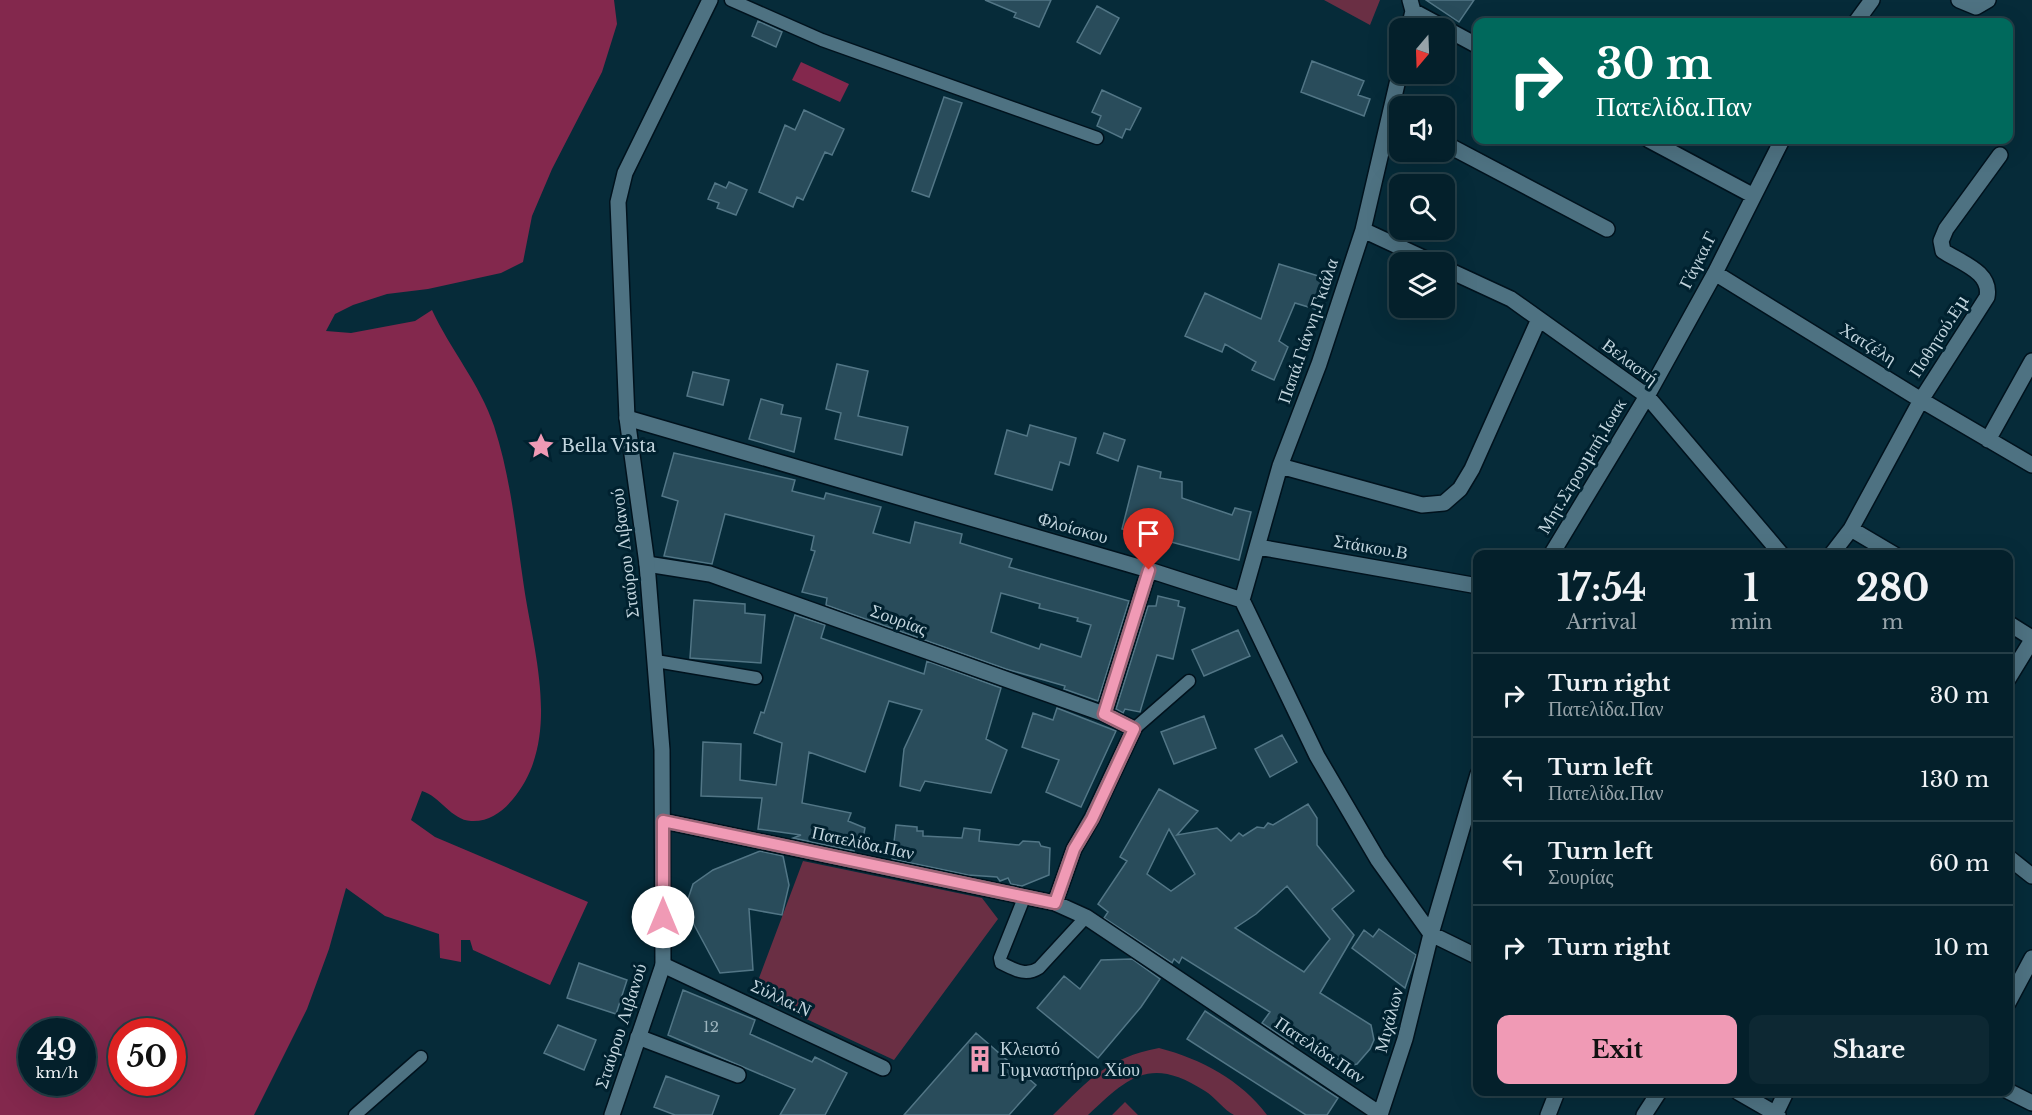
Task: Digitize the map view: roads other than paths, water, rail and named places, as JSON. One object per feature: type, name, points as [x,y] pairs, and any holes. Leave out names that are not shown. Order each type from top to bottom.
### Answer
[{"type":"street","name":"Σταύρου Λιβανού","points":[[612,1115],[663,964],[663,821],[656,661],[647,564],[627,418],[618,202],[625,173],[710,0]]},
{"type":"street","points":[[1859,18],[1872,0]]},
{"type":"street","points":[[1959,0],[1976,7],[1988,0]]},
{"type":"street","points":[[1411,5],[1473,43]]},
{"type":"street","name":"Παπά.Γιάννη.Γκιάλα","points":[[1242,600],[1280,466],[1319,363],[1363,230],[1389,137]]},
{"type":"street","points":[[1656,144],[1752,195]]},
{"type":"street","name":"Γάγκα.Γ","points":[[1647,396],[1715,273],[1752,195],[1780,144]]},
{"type":"street","points":[[1455,149],[1607,229]]},
{"type":"street","name":"Ποθητού.Εμ","points":[[1835,550],[1851,529],[1921,400],[1986,297],[1988,289],[1984,276],[1943,251],[1941,240],[1946,229],[2000,155]]},
{"type":"street","points":[[1363,230],[1410,252]]},
{"type":"street","name":"Βελαστή","points":[[1455,273],[1511,299],[1647,396],[1778,550]]},
{"type":"street","name":"Χατζέλη","points":[[1715,273],[1921,400],[2032,465]]},
{"type":"street","points":[[1280,466],[1422,505],[1433,505],[1452,498],[1472,469],[1539,319]]},
{"type":"street","points":[[1988,440],[2032,361]]},
{"type":"street","name":"Μητ.Στρουμπή.Ιωακ","points":[[1554,550],[1647,396]]},
{"type":"street","name":"Φλοίσκου","points":[[627,418],[1149,570],[1242,600]]},
{"type":"street","points":[[1851,529],[1887,550]]},
{"type":"street","name":"Στάικου.Β","points":[[1258,547],[1473,585]]},
{"type":"street","name":"Σουρίας","points":[[647,564],[710,574],[1104,714],[1134,729]]},
{"type":"street","points":[[1104,714],[1149,570]]},
{"type":"street","points":[[1242,600],[1278,680],[1317,756],[1378,860],[1431,934],[1473,955]]},
{"type":"street","points":[[2013,626],[2032,639],[2013,671]]},
{"type":"street","points":[[1055,903],[1074,849],[1092,819],[1134,729]]},
{"type":"street","points":[[1431,934],[1473,806]]},
{"type":"street","name":"Πατελίδα.Παν","points":[[663,821],[1055,903],[1086,918],[1380,1114]]},
{"type":"street","points":[[2013,861],[2032,876]]},
{"type":"street","name":"Μιχάλων","points":[[1380,1114],[1405,1039],[1431,934]]},
{"type":"street","points":[[2013,994],[2032,958]]},
{"type":"street","name":"Σύλλα.Ν","points":[[663,964],[883,1068]]},
{"type":"street","points":[[638,1037],[738,1075]]},
{"type":"street","points":[[2013,1093],[2032,1103]]},
{"type":"street","points":[[1548,1115],[1555,1096]]},
{"type":"street","points":[[1644,1115],[1656,1096]]},
{"type":"street","points":[[1745,1096],[1776,1114],[1784,1096]]},
{"type":"lane","points":[[731,0],[822,40],[1097,138]]},
{"type":"lane","points":[[656,661],[756,678]]},
{"type":"lane","points":[[1134,729],[1189,681]]},
{"type":"lane","points":[[1024,898],[1000,958],[1001,963],[1023,973],[1032,972],[1038,968],[1086,918]]},
{"type":"lane","points":[[355,1115],[421,1057]]},
{"type":"place","name":"Bella Vista","points":[[541,446]]},
{"type":"place","name":"Κλειστό Γυμναστήριο Χίου","points":[[980,1059]]}]
